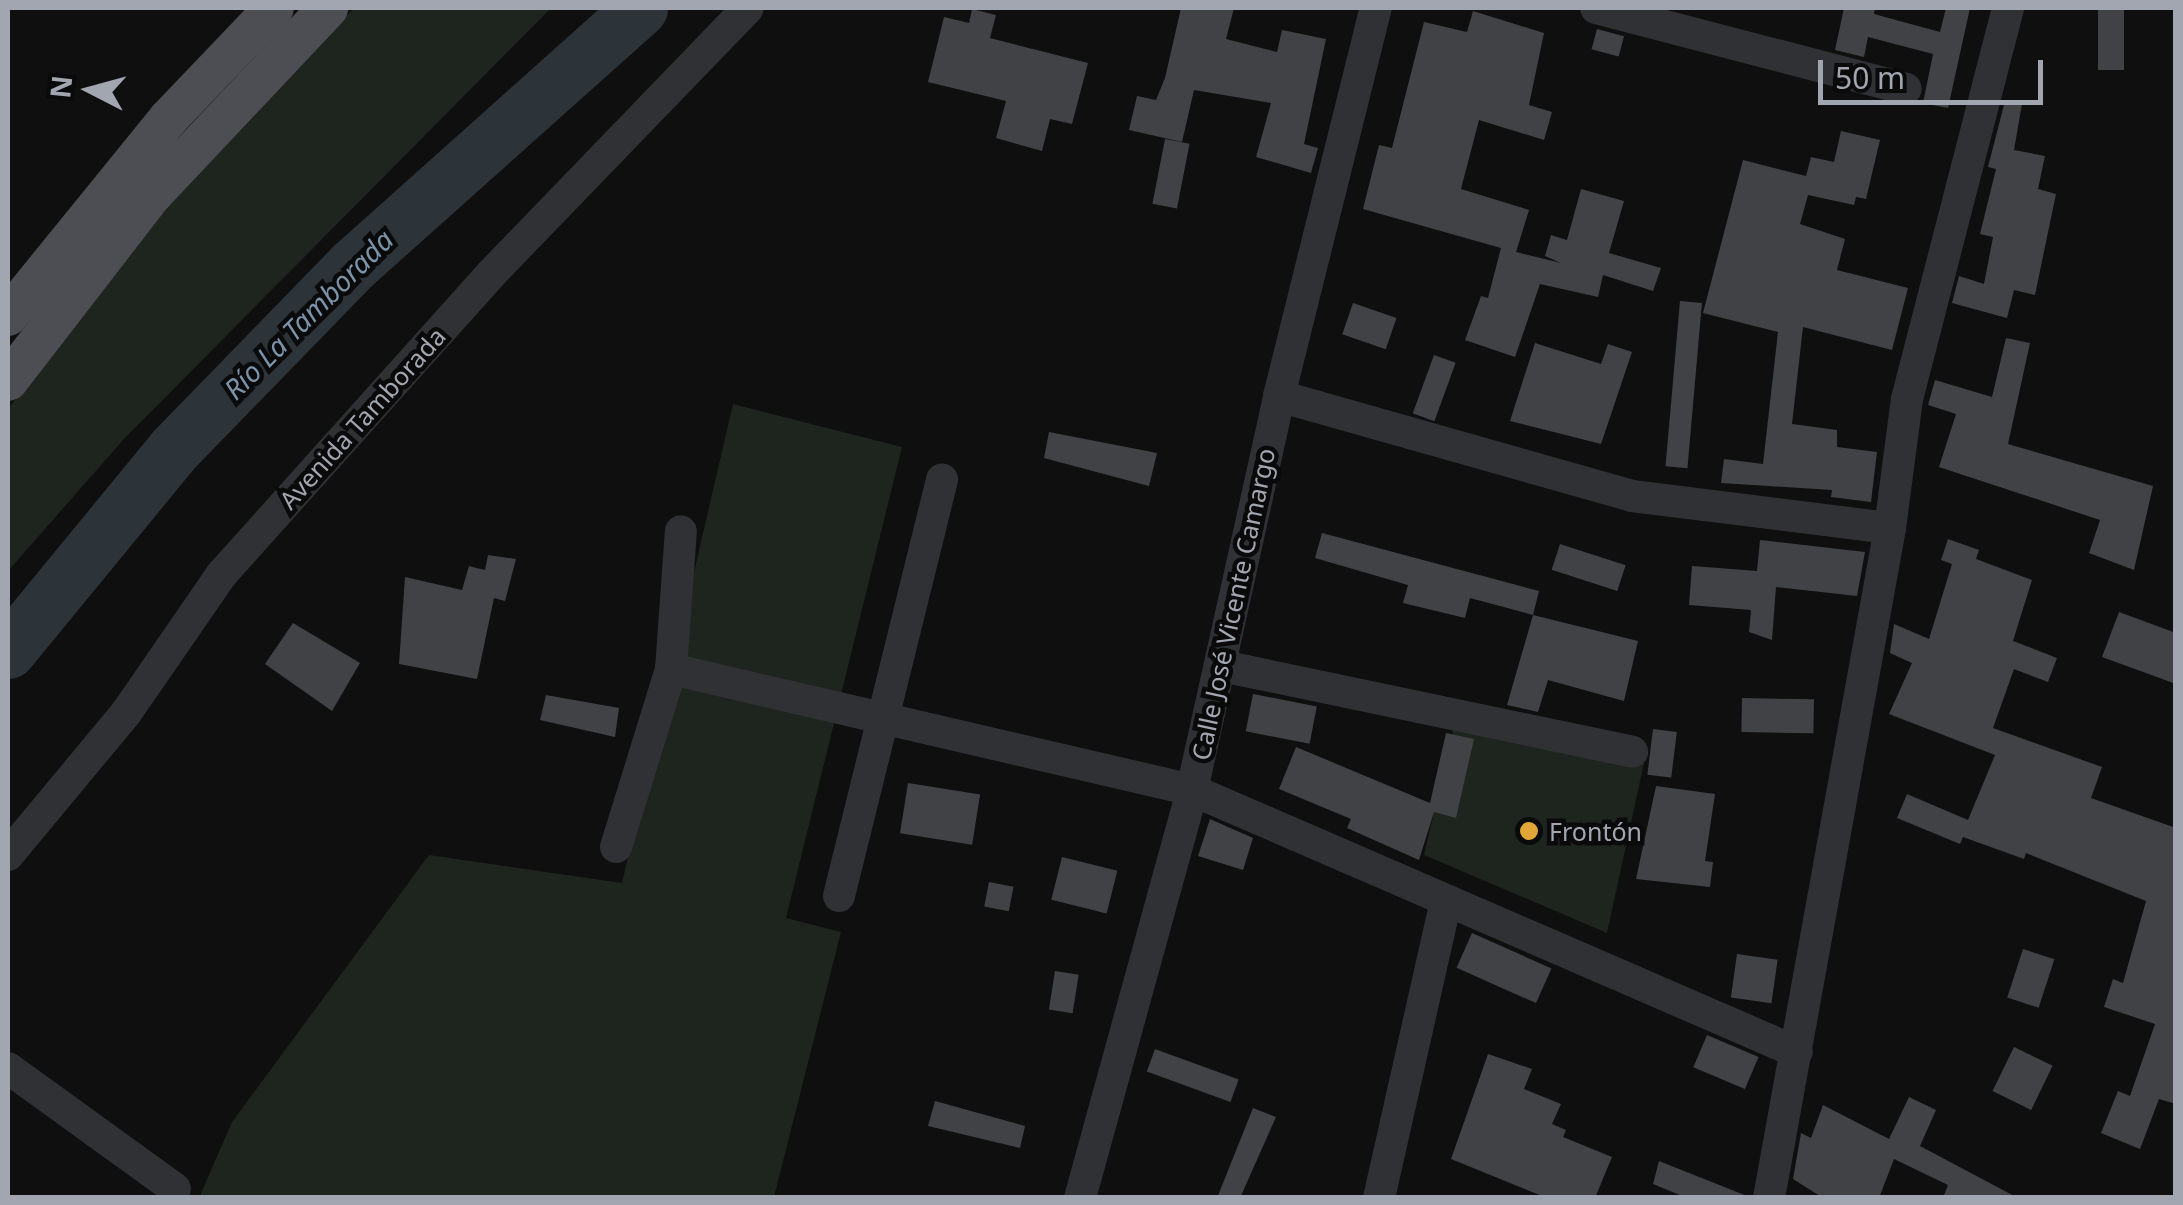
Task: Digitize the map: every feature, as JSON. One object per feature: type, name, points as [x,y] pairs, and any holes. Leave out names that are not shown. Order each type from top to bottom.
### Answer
[{"type":"main road","points":[[8,316],[168,119],[274,8]]},
{"type":"main road","points":[[8,381],[152,195],[328,8]]},
{"type":"street","name":"Avenida Tamborada","points":[[8,855],[126,713],[222,574],[492,273],[748,8]]},
{"type":"street","name":"Calle José Vicente Camargo","points":[[1080,1198],[1192,790],[1278,396],[1376,8]]},
{"type":"street","points":[[1596,8],[1906,90]]},
{"type":"street","points":[[1770,1198],[1890,528],[1907,399],[2008,8]]},
{"type":"street","points":[[1278,396],[1632,496],[1890,528]]},
{"type":"street","points":[[839,896],[942,480]]},
{"type":"street","points":[[616,847],[670,669],[680,531]]},
{"type":"street","points":[[1222,666],[1632,752]]},
{"type":"street","points":[[670,669],[1192,790],[1797,1052]]},
{"type":"street","points":[[1379,1198],[1446,900]]},
{"type":"street","points":[[8,1068],[175,1189]]},
{"type":"shaded area","points":[[354,8],[551,8],[124,439],[8,571],[8,409],[146,226]]},
{"type":"shaded area","points":[[733,404],[902,447],[786,918],[841,932],[774,1197],[199,1198],[232,1122],[429,855],[622,883]]},
{"type":"shaded area","name":"Frontón","points":[[1456,718],[1644,763],[1607,933],[1424,855]]},
{"type":"building","points":[[1181,8],[1234,8],[1226,39],[1277,52],[1282,30],[1326,39],[1304,144],[1318,148],[1311,173],[1256,157],[1271,103],[1194,90],[1182,142],[1129,130],[1137,96],[1156,100]]},
{"type":"building","points":[[1844,8],[1875,8],[1874,14],[1940,32],[1946,8],[1970,8],[1948,108],[1923,103],[1933,54],[1868,37],[1864,57],[1835,50]]},
{"type":"building","points":[[2098,8],[2124,8],[2124,70],[2098,70]]},
{"type":"building","points":[[972,9],[996,15],[990,38],[1088,63],[1072,124],[1050,119],[1042,151],[996,138],[1006,101],[928,82],[944,17],[969,23]]},
{"type":"building","points":[[1473,11],[1544,33],[1529,105],[1552,112],[1544,140],[1479,120],[1461,189],[1529,210],[1516,252],[1561,263],[1545,256],[1551,235],[1567,240],[1581,189],[1624,201],[1609,253],[1661,268],[1653,291],[1603,275],[1598,297],[1540,284],[1515,357],[1465,340],[1481,296],[1488,298],[1501,248],[1363,209],[1379,145],[1392,148],[1424,22],[1467,32]]},
{"type":"building","points":[[1597,29],[1624,36],[1619,57],[1592,49]]},
{"type":"building","points":[[2005,101],[2022,104],[2014,150],[2045,156],[2038,189],[2056,194],[2035,295],[2014,290],[2007,318],[1952,303],[1959,276],[1984,284],[1993,237],[1980,234],[1996,169],[1988,167]]},
{"type":"building","points":[[1841,131],[1880,140],[1866,199],[1856,197],[1854,205],[1808,195],[1800,224],[1845,239],[1837,270],[1908,288],[1892,350],[1803,327],[1792,424],[1837,430],[1837,447],[1877,452],[1871,502],[1831,497],[1832,490],[1721,483],[1724,459],[1763,464],[1778,332],[1703,313],[1743,160],[1806,176],[1811,157],[1834,162]]},
{"type":"building","points":[[1165,139],[1190,144],[1177,209],[1152,204]]},
{"type":"building","points":[[1680,301],[1702,303],[1687,468],[1666,466]]},
{"type":"building","points":[[1353,303],[1396,318],[1386,349],[1342,334]]},
{"type":"building","points":[[2006,338],[2030,343],[2008,444],[2153,486],[2134,570],[2089,553],[2100,520],[1939,467],[1956,414],[1928,405],[1935,380],[1992,397]]},
{"type":"building","points":[[1535,343],[1601,364],[1608,344],[1632,352],[1601,444],[1510,421]]},
{"type":"building","points":[[1434,355],[1456,363],[1434,421],[1413,413]]},
{"type":"building","points":[[1049,432],[1157,453],[1149,486],[1044,458]]},
{"type":"building","points":[[1322,533],[1539,591],[1533,615],[1470,598],[1465,618],[1403,603],[1408,585],[1315,558]]},
{"type":"building","points":[[1948,539],[1979,550],[1976,559],[2032,580],[2013,641],[2057,658],[2048,682],[2014,669],[1993,728],[2102,767],[2091,798],[2176,828],[2176,1104],[2159,1099],[2140,1149],[2101,1133],[2118,1091],[2130,1096],[2155,1024],[2104,1007],[2113,979],[2123,983],[2146,901],[2026,853],[2024,859],[1963,837],[1960,844],[1897,818],[1907,794],[1968,820],[1995,755],[1889,714],[1912,663],[1890,653],[1894,624],[1929,639],[1952,564],[1941,560]]},
{"type":"building","points":[[1760,540],[1865,552],[1857,596],[1776,587],[1772,640],[1749,632],[1751,610],[1689,605],[1692,566],[1757,571]]},
{"type":"building","points":[[1560,544],[1626,565],[1617,591],[1552,570]]},
{"type":"building","points":[[488,555],[516,559],[505,601],[494,598],[477,679],[399,664],[405,577],[462,590],[469,566],[485,570]]},
{"type":"building","points":[[2119,612],[2176,633],[2176,684],[2102,657]]},
{"type":"building","points":[[1533,615],[1638,641],[1624,701],[1548,680],[1538,712],[1507,705]]},
{"type":"building","points":[[293,623],[360,663],[332,711],[265,664]]},
{"type":"building","points":[[1253,694],[1317,706],[1310,744],[1246,731]]},
{"type":"building","points":[[546,695],[619,708],[615,737],[540,720]]},
{"type":"building","points":[[1742,698],[1814,699],[1813,733],[1741,732]]},
{"type":"building","points":[[1653,729],[1677,732],[1671,778],[1647,775]]},
{"type":"building","points":[[1446,733],[1474,739],[1456,818],[1434,812],[1419,860],[1347,828],[1351,819],[1279,789],[1296,747],[1430,803]]},
{"type":"building","points":[[908,783],[980,794],[972,845],[900,833]]},
{"type":"building","points":[[1656,786],[1715,794],[1705,861],[1713,862],[1710,887],[1636,879]]},
{"type":"building","points":[[1210,819],[1253,838],[1243,870],[1198,856]]},
{"type":"building","points":[[1062,857],[1117,871],[1107,913],[1051,900]]},
{"type":"building","points":[[989,882],[1014,887],[1009,911],[984,907]]},
{"type":"building","points":[[1472,933],[1551,968],[1536,1003],[1457,968]]},
{"type":"building","points":[[2023,949],[2054,959],[2039,1008],[2007,998]]},
{"type":"building","points":[[1737,954],[1778,960],[1771,1003],[1731,998]]},
{"type":"building","points":[[1055,971],[1079,975],[1073,1013],[1049,1010]]},
{"type":"building","points":[[1707,1035],[1759,1057],[1745,1089],[1693,1067]]},
{"type":"building","points":[[2014,1047],[2053,1066],[2031,1110],[1993,1091]]},
{"type":"building","points":[[1155,1049],[1239,1079],[1230,1102],[1147,1072]]},
{"type":"building","points":[[1488,1054],[1532,1069],[1524,1089],[1561,1104],[1552,1124],[1566,1130],[1563,1137],[1612,1157],[1595,1198],[1547,1198],[1451,1159]]},
{"type":"building","points":[[1909,1097],[1936,1110],[1920,1146],[2018,1198],[1943,1198],[1948,1185],[1894,1159],[1879,1198],[1823,1198],[1793,1179],[1801,1133],[1811,1138],[1823,1105],[1889,1139]]},
{"type":"building","points":[[935,1101],[1025,1126],[1020,1148],[928,1126]]},
{"type":"building","points":[[1253,1108],[1276,1117],[1240,1198],[1217,1198]]},
{"type":"building","points":[[1659,1161],[1747,1198],[1687,1198],[1653,1184]]},
{"type":"waterway","name":"Río La Tamborada","points":[[8,651],[173,450],[353,265],[640,8]]},
{"type":"place","name":"Frontón","points":[[1529,831]]}]
